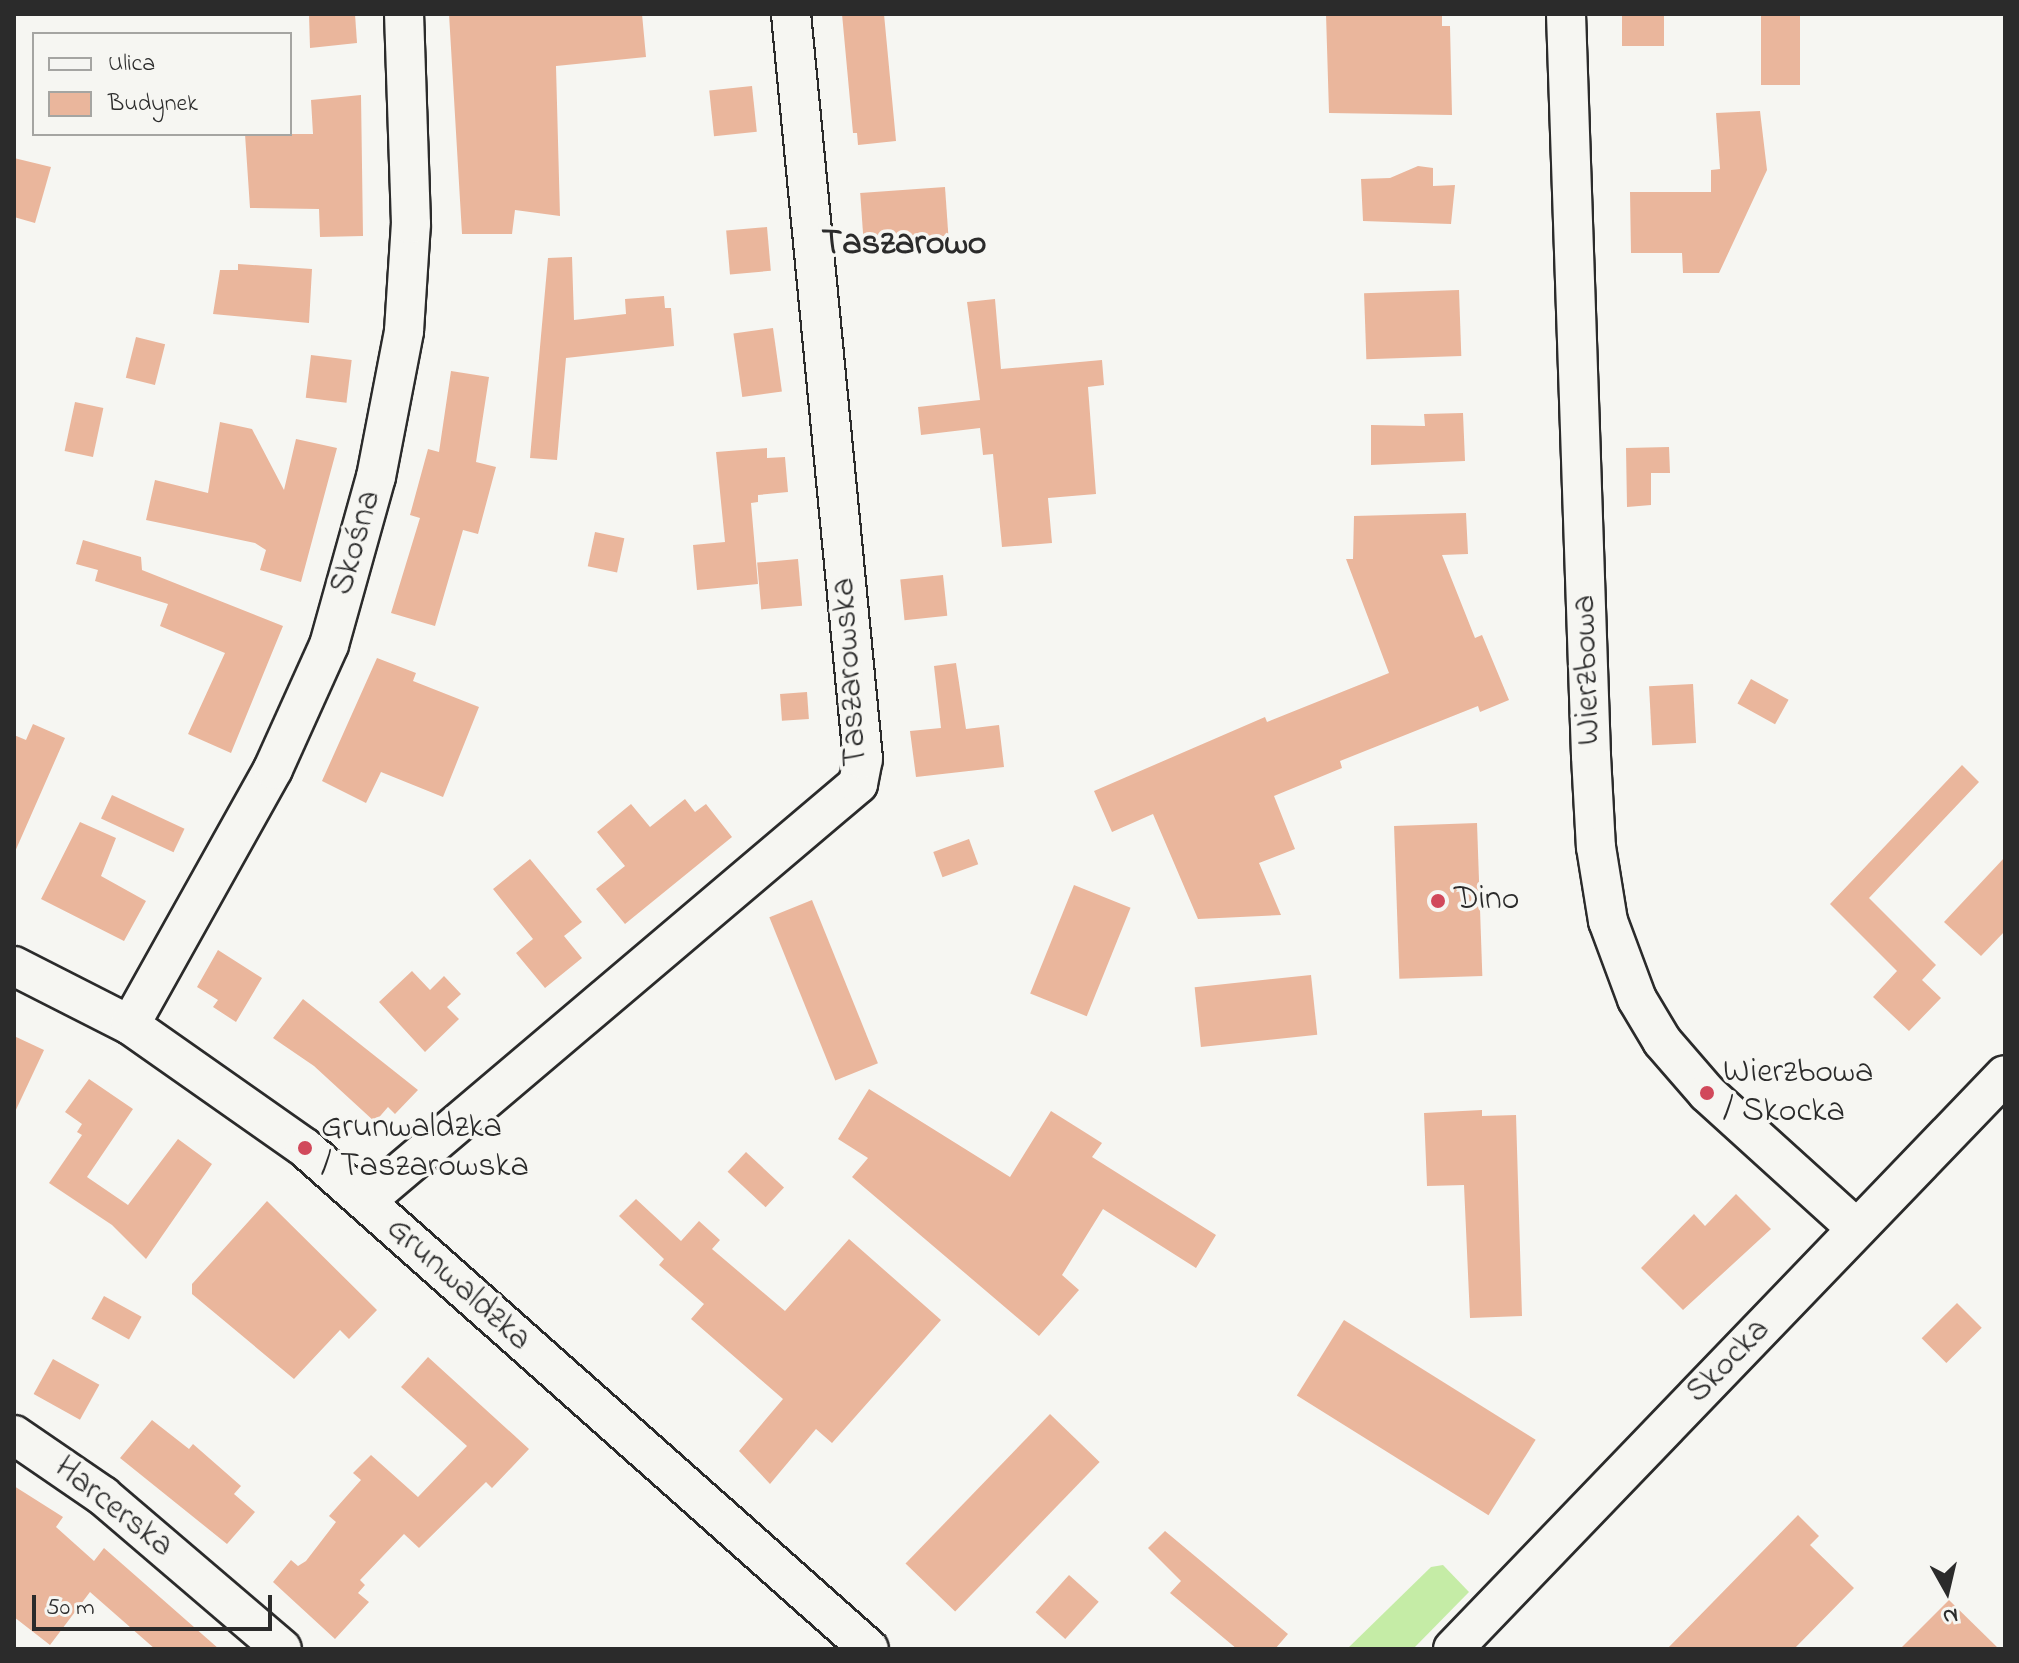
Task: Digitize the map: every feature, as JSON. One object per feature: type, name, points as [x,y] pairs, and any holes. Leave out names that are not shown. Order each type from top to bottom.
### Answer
[{"type":"street","name":"Skośna","points":[[130,1025],[273,769],[329,645],[376,477],[404,331],[411,224],[404,14]]},
{"type":"street","name":"Taszarowska","points":[[366,1201],[858,784],[863,759],[791,14]]},
{"type":"street","name":"Wierzbowa","points":[[1566,14],[1591,756],[1596,847],[1608,921],[1628,979],[1662,1041],[1707,1093],[1857,1229]]},
{"type":"street","name":"Grunwaldzka","points":[[14,966],[130,1025],[305,1148],[869,1649]]},
{"type":"street","name":"Skocka","points":[[1453,1649],[2005,1075]]},
{"type":"street","name":"Harcerska","points":[[14,1435],[103,1496],[282,1649]]},
{"type":"green space","points":[[1443,1565],[1469,1592],[1413,1649],[1347,1649],[1431,1567]]},
{"type":"building","points":[[309,14],[355,14],[357,43],[310,48]]},
{"type":"building","points":[[449,14],[642,14],[646,57],[556,66],[560,216],[515,210],[512,234],[462,234]]},
{"type":"building","points":[[842,14],[884,14],[896,141],[858,145],[857,133],[853,133]]},
{"type":"building","points":[[1326,14],[1442,14],[1442,26],[1450,26],[1452,115],[1329,113]]},
{"type":"building","points":[[1622,14],[1664,14],[1664,46],[1622,46]]},
{"type":"building","points":[[1761,14],[1800,14],[1800,85],[1761,85]]},
{"type":"building","points":[[752,86],[757,132],[714,136],[709,90]]},
{"type":"building","points":[[361,95],[363,236],[320,237],[319,209],[250,208],[245,136],[313,134],[311,100]]},
{"type":"building","points":[[1760,111],[1767,170],[1719,273],[1683,273],[1682,253],[1631,253],[1630,192],[1711,192],[1711,170],[1720,169],[1716,113]]},
{"type":"building","points":[[14,158],[51,167],[35,223],[14,217]]},
{"type":"building","points":[[1418,166],[1433,168],[1433,186],[1455,185],[1451,224],[1363,221],[1361,179],[1390,178]]},
{"type":"building","points":[[945,187],[948,236],[864,242],[860,193]]},
{"type":"building","points":[[767,227],[771,271],[730,274],[726,231]]},
{"type":"building","points":[[572,257],[574,320],[626,314],[625,299],[664,296],[665,308],[671,308],[674,346],[566,358],[557,460],[530,458],[548,258]]},
{"type":"building","points":[[238,264],[312,269],[309,323],[213,314],[220,270],[238,270]]},
{"type":"building","points":[[1459,290],[1461,356],[1366,359],[1364,293]]},
{"type":"building","points":[[995,299],[1001,369],[1102,360],[1104,385],[1088,387],[1096,494],[1048,498],[1052,543],[1002,547],[993,454],[983,455],[980,428],[921,435],[918,407],[980,400],[967,302]]},
{"type":"building","points":[[773,328],[782,391],[742,397],[733,334]]},
{"type":"building","points":[[136,337],[165,344],[155,385],[126,378]]},
{"type":"building","points":[[311,355],[352,360],[346,403],[306,398]]},
{"type":"building","points":[[451,371],[489,377],[476,462],[496,467],[478,534],[463,530],[435,626],[391,613],[420,518],[410,515],[428,449],[439,452]]},
{"type":"building","points":[[75,402],[103,408],[93,457],[65,451]]},
{"type":"building","points":[[1463,413],[1465,461],[1371,465],[1371,425],[1425,426],[1424,414]]},
{"type":"building","points":[[220,422],[252,429],[284,490],[296,439],[337,448],[301,582],[260,570],[266,550],[255,543],[146,520],[155,480],[208,493]]},
{"type":"building","points":[[1669,447],[1670,473],[1651,473],[1651,505],[1627,507],[1626,448]]},
{"type":"building","points":[[767,448],[767,458],[785,457],[788,492],[758,495],[758,502],[751,503],[758,584],[697,590],[693,545],[725,542],[716,452]]},
{"type":"building","points":[[1466,513],[1468,554],[1442,555],[1475,638],[1482,635],[1509,700],[1480,712],[1478,706],[1340,761],[1342,768],[1274,796],[1295,849],[1259,863],[1281,915],[1198,919],[1153,814],[1112,832],[1094,791],[1265,717],[1267,722],[1389,673],[1346,559],[1353,559],[1354,516]]},
{"type":"building","points":[[595,532],[624,538],[617,572],[588,566]]},
{"type":"building","points":[[83,540],[141,557],[142,570],[283,626],[231,753],[188,734],[225,653],[160,626],[168,604],[95,581],[98,570],[76,564]]},
{"type":"building","points":[[798,559],[802,606],[761,609],[757,563]]},
{"type":"building","points":[[943,575],[947,616],[905,620],[900,579]]},
{"type":"building","points":[[377,658],[416,673],[413,681],[479,707],[443,797],[381,772],[366,803],[322,781]]},
{"type":"building","points":[[956,663],[966,729],[999,725],[1004,767],[916,777],[910,731],[941,728],[934,666]]},
{"type":"building","points":[[1751,679],[1789,700],[1775,724],[1737,703]]},
{"type":"building","points":[[1693,684],[1696,743],[1652,745],[1649,686]]},
{"type":"building","points":[[807,692],[809,719],[782,721],[780,694]]},
{"type":"building","points":[[33,724],[65,738],[14,854],[14,735],[26,740]]},
{"type":"building","points":[[1962,765],[1979,782],[1869,898],[1936,965],[1922,980],[1941,998],[1909,1031],[1873,997],[1897,971],[1830,904]]},
{"type":"building","points":[[112,795],[185,829],[174,852],[101,819]]},
{"type":"building","points":[[685,799],[695,812],[706,804],[732,837],[625,924],[596,889],[625,866],[597,832],[631,804],[650,827]]},
{"type":"building","points":[[80,822],[116,838],[101,876],[146,901],[124,941],[41,899]]},
{"type":"building","name":"Dino","points":[[1477,823],[1482,976],[1399,979],[1394,826]]},
{"type":"building","points":[[969,839],[978,864],[943,877],[933,852]]},
{"type":"building","points":[[2005,857],[2005,931],[1981,956],[1944,922]]},
{"type":"building","points":[[530,859],[582,922],[564,936],[582,958],[545,988],[516,953],[533,939],[493,889]]},
{"type":"building","points":[[1074,885],[1131,908],[1087,1016],[1030,993]]},
{"type":"building","points":[[812,900],[878,1063],[835,1080],[769,917]]},
{"type":"building","points":[[218,950],[262,978],[236,1022],[213,1007],[218,1000],[197,987]]},
{"type":"building","points":[[412,971],[430,990],[444,976],[461,994],[447,1007],[459,1019],[425,1052],[379,1002]]},
{"type":"building","points":[[1311,975],[1317,1035],[1201,1047],[1195,987]]},
{"type":"building","points":[[303,999],[418,1090],[395,1114],[388,1107],[375,1122],[314,1066],[273,1038]]},
{"type":"building","points":[[14,1036],[44,1050],[14,1114]]},
{"type":"building","points":[[89,1079],[133,1109],[87,1177],[128,1205],[178,1139],[212,1164],[146,1259],[112,1225],[49,1183],[82,1135],[77,1132],[82,1124],[65,1112]]},
{"type":"building","points":[[869,1089],[1010,1177],[1051,1111],[1102,1143],[1092,1157],[1216,1235],[1196,1268],[1103,1209],[1062,1275],[1079,1290],[1039,1336],[852,1177],[868,1158],[838,1139]]},
{"type":"building","points":[[1482,1110],[1482,1116],[1516,1115],[1522,1316],[1470,1318],[1464,1185],[1427,1186],[1424,1113]]},
{"type":"building","points":[[746,1152],[784,1187],[766,1207],[728,1172]]},
{"type":"building","points":[[1736,1194],[1771,1229],[1683,1310],[1641,1268],[1694,1214],[1705,1226]]},
{"type":"building","points":[[636,1199],[681,1241],[699,1221],[720,1240],[712,1249],[785,1311],[849,1239],[941,1320],[832,1443],[816,1429],[770,1484],[739,1451],[783,1399],[691,1319],[704,1304],[659,1265],[664,1259],[619,1216]]},
{"type":"building","points":[[267,1201],[377,1310],[349,1339],[340,1330],[294,1379],[192,1294],[192,1284]]},
{"type":"building","points":[[104,1296],[142,1317],[129,1340],[91,1319]]},
{"type":"building","points":[[1957,1303],[1982,1328],[1946,1363],[1922,1338]]},
{"type":"building","points":[[1344,1320],[1536,1440],[1488,1515],[1297,1395]]},
{"type":"building","points":[[428,1357],[529,1449],[492,1488],[486,1482],[419,1548],[404,1534],[360,1580],[365,1585],[358,1593],[369,1602],[335,1639],[273,1582],[291,1560],[298,1566],[306,1561],[336,1522],[329,1516],[361,1480],[353,1473],[371,1455],[418,1497],[467,1446],[401,1387]]},
{"type":"building","points":[[53,1359],[99,1385],[80,1420],[34,1394]]},
{"type":"building","points":[[1050,1414],[1100,1462],[955,1612],[906,1564]]},
{"type":"building","points":[[152,1420],[189,1449],[193,1444],[241,1486],[234,1494],[255,1512],[227,1544],[120,1458]]},
{"type":"building","points":[[14,1486],[63,1517],[56,1527],[94,1561],[104,1548],[219,1649],[155,1649],[90,1592],[50,1645],[14,1617]]},
{"type":"building","points":[[1798,1515],[1819,1536],[1810,1545],[1854,1588],[1794,1649],[1667,1649]]},
{"type":"building","points":[[1165,1531],[1288,1634],[1275,1649],[1237,1649],[1170,1593],[1181,1581],[1148,1548]]},
{"type":"building","points":[[1069,1575],[1099,1602],[1065,1639],[1036,1612]]},
{"type":"building","points":[[1949,1600],[1999,1649],[1900,1649]]},
{"type":"place","name":"Dino","points":[[1438,901]]},
{"type":"place","name":"Wierzbowa / Skocka","points":[[1707,1093]]},
{"type":"place","name":"Grunwaldzka / Taszarowska","points":[[305,1148]]},
{"type":"district","name":"Taszarowo","points":[[904,245]]}]
